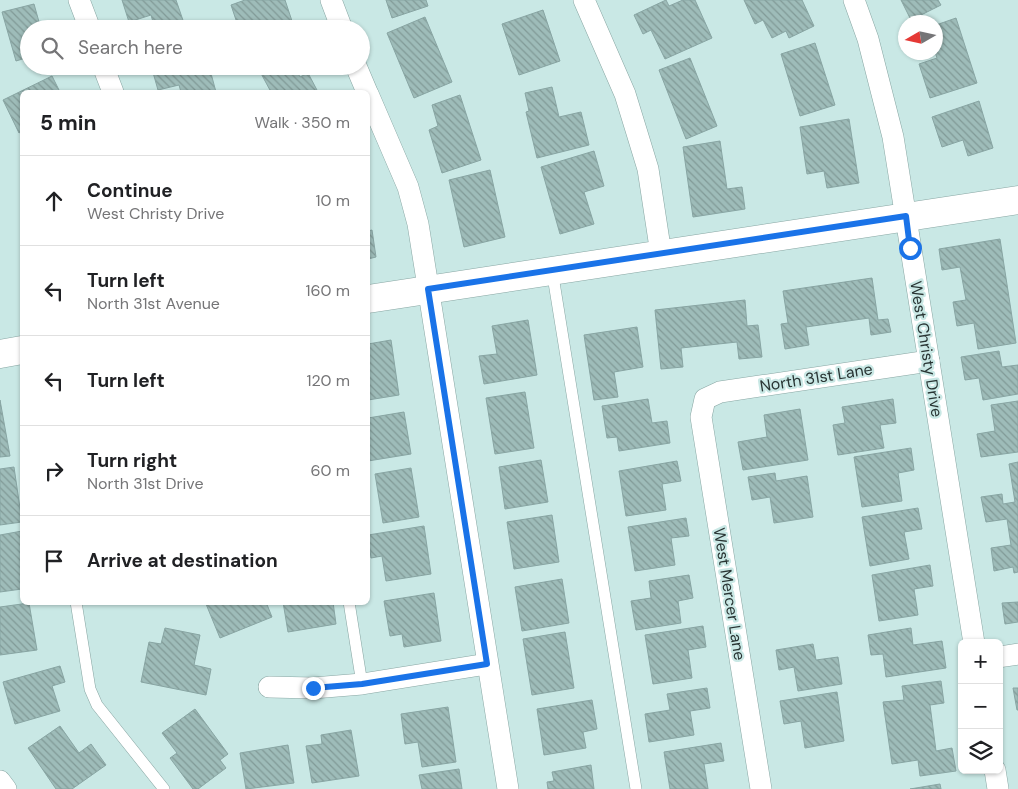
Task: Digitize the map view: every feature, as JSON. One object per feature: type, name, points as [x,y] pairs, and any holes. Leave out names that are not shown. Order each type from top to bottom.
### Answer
[{"type":"street","points":[[79,0],[87,20]]},
{"type":"street","points":[[331,0],[339,20]]},
{"type":"street","points":[[584,0],[625,94],[648,169],[661,254]]},
{"type":"street","name":"West Christy Drive","points":[[854,0],[868,39],[893,137],[973,639]]},
{"type":"street","points":[[107,75],[112,90]]},
{"type":"street","points":[[360,75],[366,90]]},
{"type":"street","points":[[370,100],[408,187],[418,224],[508,789]]},
{"type":"street","points":[[370,299],[1018,200]]},
{"type":"street","points":[[0,354],[20,350]]},
{"type":"street","name":"North 31st Lane","points":[[705,400],[720,392],[929,360]]},
{"type":"street","name":"West Mercer Lane","points":[[705,400],[702,417],[761,789]]},
{"type":"street","points":[[1003,656],[1018,654]]},
{"type":"street","points":[[269,687],[313,688],[362,684],[487,664]]},
{"type":"street","points":[[996,774],[998,789]]},
{"type":"street","points":[[0,781],[6,789]]},
{"type":"lane","points":[[552,270],[636,789]]},
{"type":"lane","points":[[76,605],[90,689],[97,705],[164,789]]},
{"type":"lane","points":[[349,605],[362,684]]},
{"type":"building","points":[[122,0],[176,0],[183,20],[152,20],[151,15],[128,20]]},
{"type":"building","points":[[245,0],[285,0],[292,20],[236,20],[231,5]]},
{"type":"building","points":[[386,0],[426,0],[428,6],[392,18]]},
{"type":"building","points":[[666,0],[669,6],[683,0],[695,0],[712,38],[665,59],[651,30],[643,34],[634,15]]},
{"type":"building","points":[[744,0],[802,0],[814,26],[789,38],[786,31],[772,38],[763,20],[755,24]]},
{"type":"building","points":[[901,0],[938,0],[941,5],[921,15],[908,15]]},
{"type":"building","points":[[34,4],[38,20],[20,20],[20,60],[16,61],[2,12]]},
{"type":"building","points":[[543,10],[560,61],[519,75],[502,24]]},
{"type":"building","points":[[425,17],[452,82],[414,98],[387,33]]},
{"type":"building","points":[[956,18],[977,83],[930,98],[919,64],[931,60],[943,60],[943,23]]},
{"type":"building","points":[[815,43],[835,105],[800,116],[781,54]]},
{"type":"building","points":[[690,58],[717,126],[686,139],[659,70]]},
{"type":"building","points":[[154,75],[211,75],[215,90],[180,90],[179,85],[158,90]]},
{"type":"building","points":[[262,75],[299,75],[300,77],[309,75],[317,90],[270,90]]},
{"type":"building","points":[[52,76],[59,90],[23,90]]},
{"type":"building","points":[[552,87],[559,117],[581,112],[589,145],[537,158],[526,112],[529,111],[525,93]]},
{"type":"building","points":[[20,92],[19,133],[3,100]]},
{"type":"building","points":[[460,95],[481,160],[442,173],[429,130],[438,126],[432,105]]},
{"type":"building","points":[[979,101],[993,148],[968,156],[963,140],[942,147],[932,117]]},
{"type":"building","points":[[849,119],[859,183],[827,188],[824,171],[807,174],[800,127]]},
{"type":"building","points":[[720,141],[727,189],[742,187],[745,209],[693,217],[683,147]]},
{"type":"building","points":[[594,151],[604,186],[584,192],[594,224],[560,234],[541,167]]},
{"type":"building","points":[[490,170],[505,237],[464,247],[449,180]]},
{"type":"building","points":[[370,230],[372,230],[376,257],[370,258]]},
{"type":"building","points":[[1000,239],[1016,343],[978,349],[974,323],[957,326],[953,302],[966,300],[960,267],[942,270],[939,249]]},
{"type":"building","points":[[872,278],[878,320],[888,319],[891,332],[871,335],[869,318],[806,327],[809,345],[785,349],[781,324],[788,323],[783,291]]},
{"type":"building","points":[[745,300],[747,326],[758,325],[762,357],[739,359],[737,342],[681,348],[683,367],[661,369],[655,310]]},
{"type":"building","points":[[528,320],[537,375],[484,384],[479,356],[497,354],[492,326]]},
{"type":"building","points":[[637,327],[643,367],[614,372],[618,397],[594,400],[584,335]]},
{"type":"building","points":[[391,340],[399,395],[370,400],[370,344]]},
{"type":"building","points":[[999,351],[1002,367],[1018,365],[1018,394],[983,400],[979,378],[965,380],[961,357]]},
{"type":"building","points":[[525,392],[534,448],[495,454],[486,398]]},
{"type":"building","points":[[648,399],[652,423],[667,421],[670,443],[619,451],[617,437],[607,438],[602,406]]},
{"type":"building","points":[[893,399],[896,423],[880,425],[884,448],[838,455],[833,425],[845,423],[842,407]]},
{"type":"building","points":[[0,400],[10,456],[0,457]]},
{"type":"building","points":[[1018,401],[1018,452],[981,457],[977,434],[995,431],[991,405]]},
{"type":"building","points":[[800,409],[808,460],[743,470],[738,442],[767,437],[764,415]]},
{"type":"building","points":[[404,412],[411,454],[370,461],[370,418]]},
{"type":"building","points":[[911,448],[914,470],[898,473],[902,501],[862,507],[854,457]]},
{"type":"building","points":[[541,460],[548,502],[505,509],[499,467]]},
{"type":"building","points":[[677,461],[681,481],[662,484],[666,510],[626,516],[619,471]]},
{"type":"building","points":[[1018,462],[1018,572],[1014,573],[1013,567],[994,571],[991,548],[1011,545],[1007,519],[986,522],[981,497],[1002,494],[1003,504],[1015,502],[1009,464]]},
{"type":"building","points":[[14,467],[20,508],[20,522],[0,525],[0,469]]},
{"type":"building","points":[[411,468],[419,517],[383,523],[375,474]]},
{"type":"building","points":[[775,473],[776,481],[807,476],[813,517],[774,523],[770,497],[752,500],[748,477]]},
{"type":"building","points":[[918,508],[922,529],[904,532],[909,559],[870,566],[862,517]]},
{"type":"building","points":[[552,515],[559,562],[514,569],[507,522]]},
{"type":"building","points":[[686,518],[689,536],[671,538],[675,565],[635,571],[628,527]]},
{"type":"building","points":[[424,526],[431,574],[386,581],[382,556],[371,558],[370,535]]},
{"type":"building","points":[[20,531],[20,589],[0,592],[0,535]]},
{"type":"building","points":[[930,565],[933,586],[914,589],[918,615],[879,621],[872,575]]},
{"type":"building","points":[[689,575],[693,598],[678,601],[681,623],[636,630],[631,601],[651,598],[649,581]]},
{"type":"building","points":[[562,579],[569,623],[522,631],[515,587]]},
{"type":"building","points":[[434,593],[441,641],[404,647],[402,634],[390,636],[384,601]]},
{"type":"building","points":[[1018,602],[1018,622],[1005,624],[1002,603]]},
{"type":"building","points":[[29,605],[37,650],[0,655],[0,607]]},
{"type":"building","points":[[206,605],[267,605],[272,617],[220,638]]},
{"type":"building","points":[[284,605],[333,605],[336,624],[288,632]]},
{"type":"building","points":[[703,626],[706,647],[688,650],[692,678],[653,684],[645,635]]},
{"type":"building","points":[[165,628],[200,635],[194,665],[211,669],[206,695],[141,682],[149,642],[161,644]]},
{"type":"building","points":[[911,628],[913,645],[942,641],[946,668],[886,677],[883,654],[871,655],[868,635]]},
{"type":"building","points":[[565,632],[574,688],[532,695],[523,639]]},
{"type":"building","points":[[813,644],[816,660],[838,657],[842,684],[798,691],[794,667],[779,670],[776,650]]},
{"type":"building","points":[[60,666],[65,682],[52,686],[60,711],[15,724],[3,682]]},
{"type":"building","points":[[941,681],[944,703],[930,705],[936,751],[952,748],[956,771],[920,776],[918,760],[892,764],[883,702],[904,700],[902,686]]},
{"type":"building","points":[[707,688],[710,708],[690,711],[694,735],[649,742],[645,714],[670,710],[667,694]]},
{"type":"building","points":[[1013,688],[1018,688],[1018,710],[1017,710]]},
{"type":"building","points":[[837,692],[844,741],[805,748],[801,721],[784,724],[780,701]]},
{"type":"building","points":[[592,700],[597,729],[583,732],[586,748],[544,755],[537,709]]},
{"type":"building","points":[[448,707],[456,762],[422,767],[418,742],[405,744],[401,714]]},
{"type":"building","points":[[195,709],[228,754],[220,760],[226,768],[198,789],[193,789],[170,758],[177,753],[162,733]]},
{"type":"building","points":[[60,726],[79,753],[91,744],[106,765],[72,789],[56,789],[28,748]]},
{"type":"building","points":[[351,730],[359,776],[312,783],[306,746],[322,744],[321,735]]},
{"type":"building","points":[[721,743],[724,761],[704,764],[708,789],[670,789],[664,752]]},
{"type":"building","points":[[288,745],[294,783],[246,789],[240,753]]},
{"type":"building","points":[[591,765],[594,789],[548,789],[547,782],[554,781],[552,772]]},
{"type":"building","points":[[459,769],[462,789],[422,789],[419,775]]},
{"type":"building","points":[[940,784],[941,789],[910,789]]},
{"type":"route","points":[[313,688],[362,684],[487,664],[428,289],[906,216],[910,248]]}]
